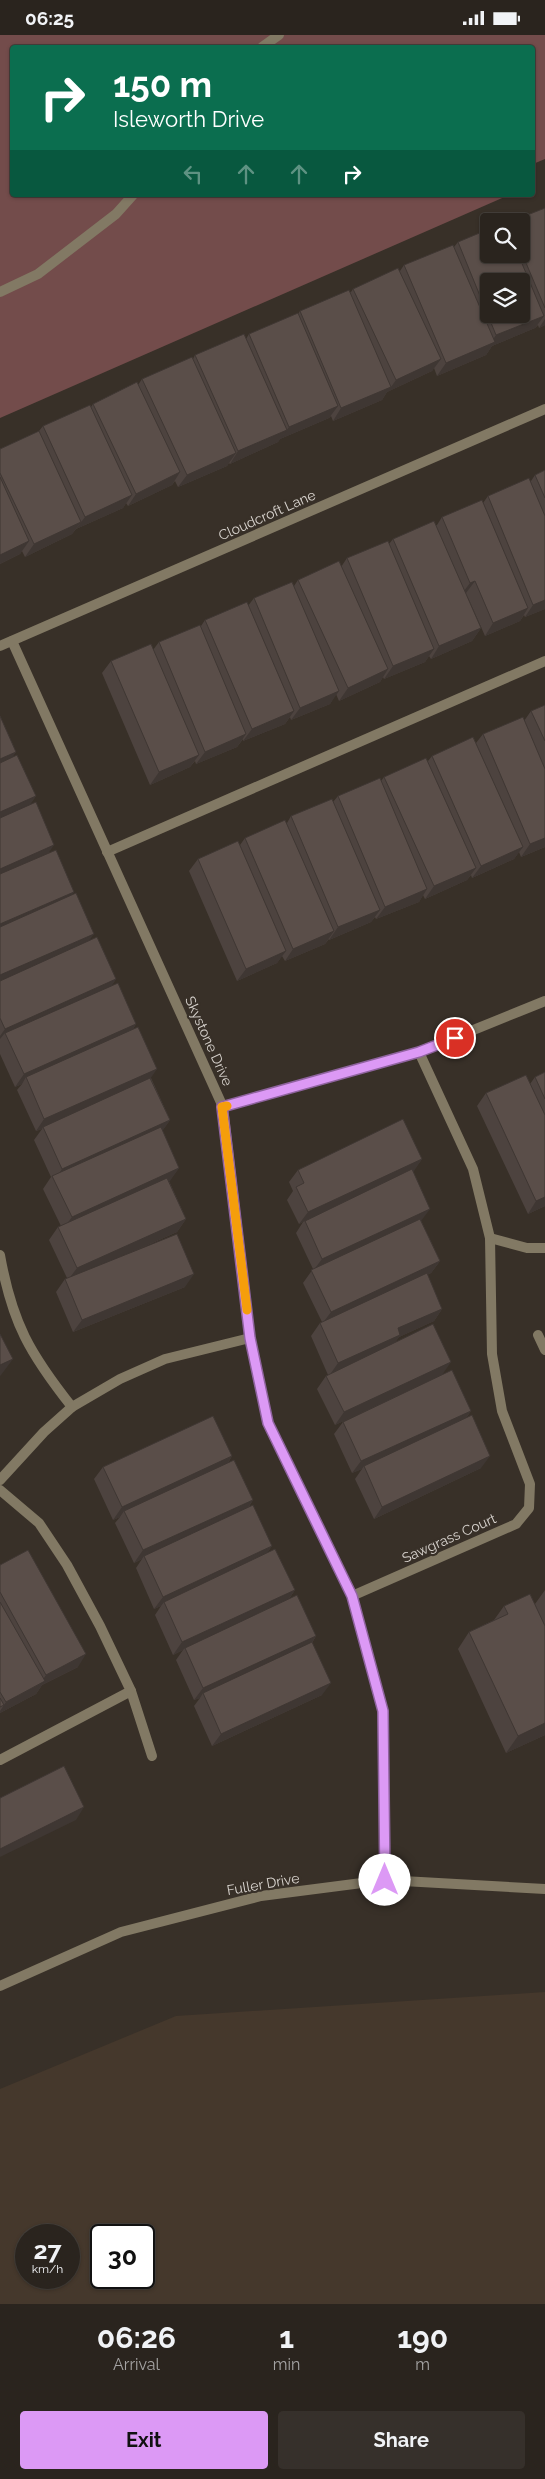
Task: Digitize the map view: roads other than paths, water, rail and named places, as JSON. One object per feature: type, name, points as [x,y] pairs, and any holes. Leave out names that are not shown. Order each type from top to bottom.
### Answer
[{"type":"street","points":[[265,45],[279,35]]},
{"type":"street","points":[[0,292],[38,275],[116,214],[132,197]]},
{"type":"street","name":"Cloudcroft Lane","points":[[0,646],[545,409]]},
{"type":"street","name":"Skystone Drive","points":[[12,641],[186,1021],[222,1107],[250,1338],[268,1423],[352,1596],[383,1711],[385,1880]]},
{"type":"street","points":[[107,852],[545,661]]},
{"type":"street","points":[[222,1107],[419,1052],[545,1001]]},
{"type":"street","points":[[419,1052],[473,1169],[490,1238],[527,1248],[545,1248]]},
{"type":"street","name":"Sawgrass Court","points":[[352,1596],[516,1524],[529,1508],[530,1484],[502,1411],[492,1355],[490,1238]]},
{"type":"street","points":[[0,1255],[6,1290],[20,1329],[41,1367],[72,1407]]},
{"type":"street","points":[[538,1335],[545,1350]]},
{"type":"street","points":[[0,1480],[44,1432],[72,1407],[120,1379],[165,1359],[250,1338]]},
{"type":"street","points":[[0,1490],[39,1523],[67,1565],[100,1626],[131,1691],[152,1756]]},
{"type":"street","points":[[0,1761],[131,1691]]},
{"type":"street","name":"Fuller Drive","points":[[0,1986],[121,1932],[262,1896],[385,1880],[545,1889]]}]
